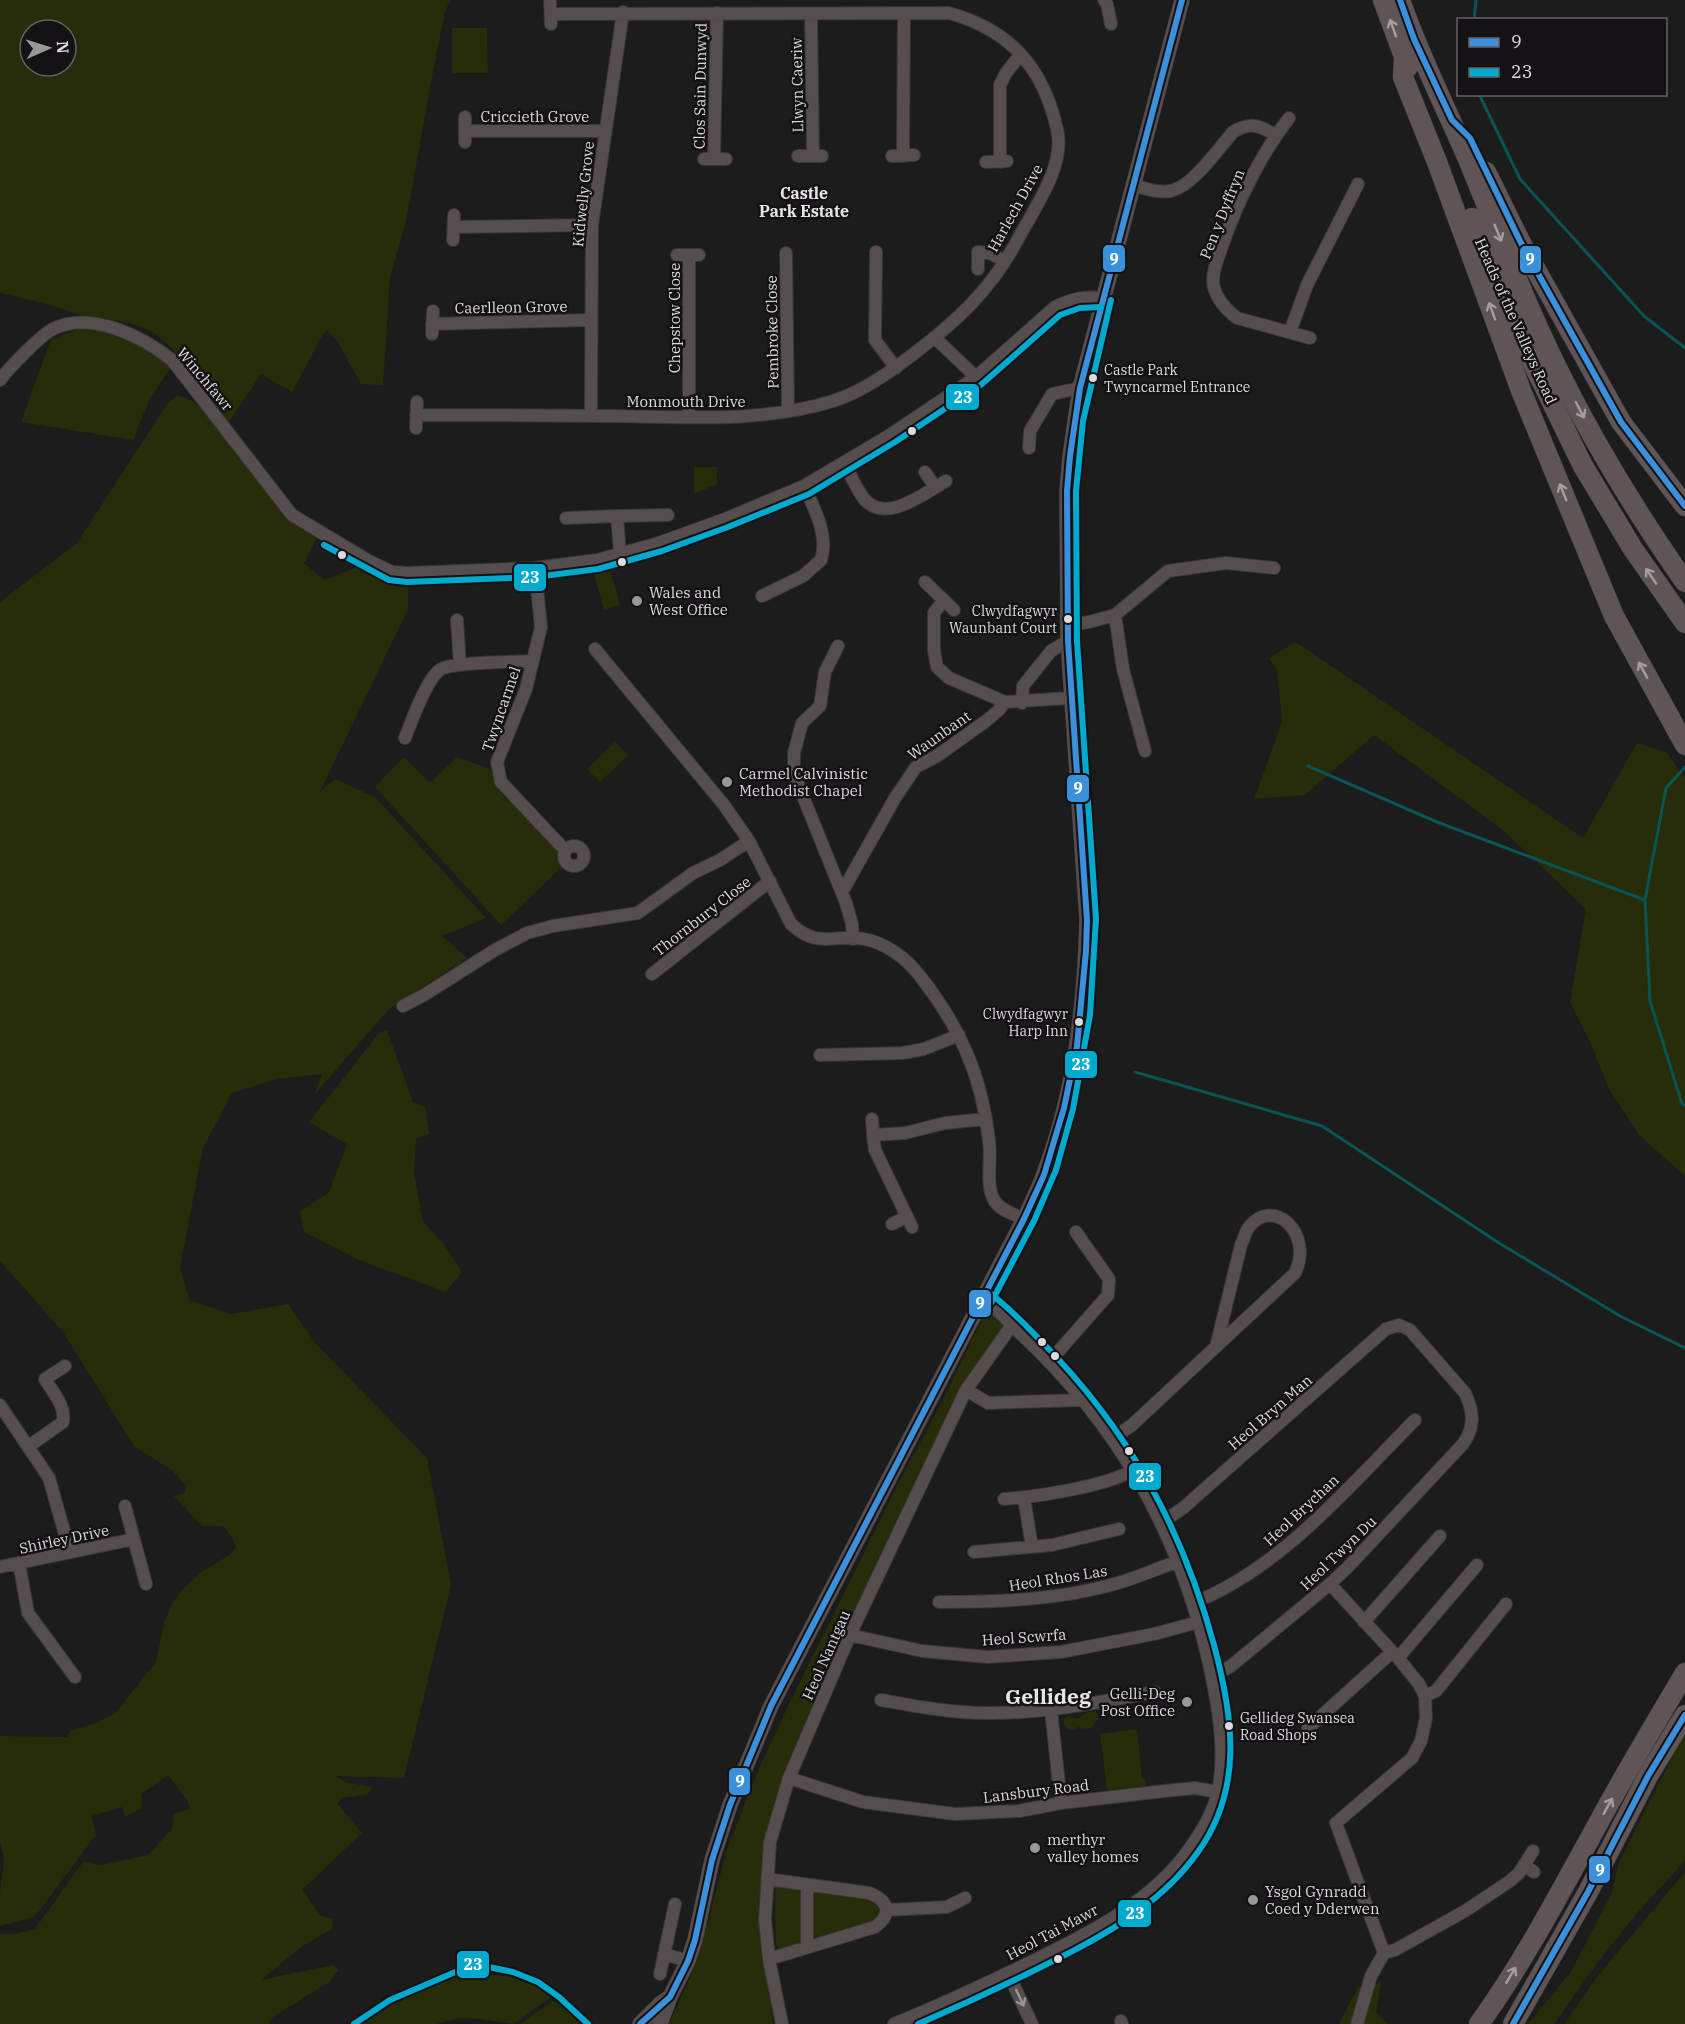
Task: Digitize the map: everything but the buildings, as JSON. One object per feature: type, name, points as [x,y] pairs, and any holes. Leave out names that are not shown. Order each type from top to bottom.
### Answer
[{"type":"highway","name":"Heads of the Valleys Road","points":[[1383,0],[1404,57],[1521,339],[1583,466],[1633,549],[1685,623]]},
{"type":"highway","name":"Heads of the Valleys Road","points":[[1400,0],[1414,39],[1452,120],[1559,372],[1606,460],[1653,537],[1685,582]]},
{"type":"highway","points":[[1404,57],[1403,77],[1437,162],[1522,393],[1614,616],[1685,745]]},
{"type":"highway","points":[[1452,120],[1470,138],[1521,243],[1621,422],[1685,506]]},
{"type":"highway","points":[[1479,2024],[1493,2005],[1559,1894],[1623,1778],[1685,1673]]},
{"type":"highway","points":[[1513,2024],[1560,1942],[1648,1776],[1685,1716]]},
{"type":"street","points":[[660,2024],[695,1940],[712,1860],[730,1805],[771,1706],[1024,1219],[1047,1168],[1070,1084],[1086,962],[1087,920],[1068,633],[1067,491],[1074,420],[1102,298],[1182,0]]},
{"type":"street","points":[[1107,1],[1111,24]]},
{"type":"street","name":"Kidwelly Grove","points":[[591,416],[592,225],[622,12]]},
{"type":"street","name":"Harlech Drive","points":[[551,13],[949,13],[966,18],[994,32],[1035,70],[1051,103],[1060,139],[1057,163],[1010,254],[977,299],[956,321],[935,338]]},
{"type":"street","name":"Clos Sain Dunwyd","points":[[715,159],[717,13]]},
{"type":"street","points":[[903,156],[904,13]]},
{"type":"street","name":"Llwyn Caeriw","points":[[798,156],[818,156],[811,14]]},
{"type":"street","points":[[986,162],[1004,161],[1000,85],[1020,55]]},
{"type":"street","name":"Criccieth Grove","points":[[465,117],[465,136],[605,131]]},
{"type":"street","name":"Pen y Dyffryn","points":[[1289,118],[1275,135],[1257,168],[1226,237],[1213,279],[1214,290],[1228,311],[1236,318],[1310,338]]},
{"type":"street","name":"Pen y Dyffryn","points":[[1133,185],[1153,191],[1172,190],[1186,184],[1233,132],[1243,126],[1253,124],[1275,135]]},
{"type":"street","points":[[1290,332],[1307,285],[1358,184]]},
{"type":"street","points":[[453,240],[454,221],[592,225]]},
{"type":"street","points":[[877,252],[876,340],[896,368]]},
{"type":"street","points":[[978,269],[978,252],[990,253],[1004,261]]},
{"type":"street","name":"Pembroke Close","points":[[787,253],[788,411]]},
{"type":"street","name":"Chepstow Close","points":[[688,417],[689,255]]},
{"type":"street","name":"Winchfawr","points":[[0,380],[53,329],[73,323],[120,328],[159,349],[172,360],[286,508],[328,537],[392,572],[535,568],[597,560],[659,543],[725,519],[804,486],[844,463],[976,377],[1055,307],[1087,296],[1102,298]]},
{"type":"street","name":"Caerlleon Grove","points":[[432,323],[591,320]]},
{"type":"street","points":[[935,338],[976,377]]},
{"type":"street","name":"Monmouth Drive","points":[[416,428],[416,408],[591,416],[688,417],[758,416],[788,411],[835,400],[867,385],[896,368],[935,338]]},
{"type":"street","points":[[1029,448],[1030,431],[1052,394],[1080,388]]},
{"type":"street","points":[[844,463],[865,500],[873,506],[885,509],[897,507],[941,484],[925,472]]},
{"type":"street","points":[[762,596],[802,576],[821,560],[823,538],[818,518],[804,486]]},
{"type":"street","points":[[566,518],[668,515]]},
{"type":"street","points":[[617,516],[620,553]]},
{"type":"street","points":[[1022,702],[1023,686],[1050,651],[1068,633],[1093,621],[1115,615],[1168,571],[1226,563],[1274,568]]},
{"type":"street","name":"Twyncarmel","points":[[535,568],[541,627],[526,689],[497,762],[501,782],[565,850]]},
{"type":"street","points":[[925,582],[954,610]]},
{"type":"street","points":[[944,600],[934,613],[934,651],[937,668],[949,678],[1005,702],[1071,698]]},
{"type":"street","points":[[1115,615],[1124,669],[1145,752]]},
{"type":"street","points":[[457,620],[460,665]]},
{"type":"street","points":[[838,646],[825,672],[820,706],[802,723],[794,753],[794,774],[842,892],[852,924],[853,939]]},
{"type":"street","points":[[595,649],[724,805],[749,840],[791,924],[809,938],[869,940],[903,957],[932,992],[950,1018],[969,1054],[978,1080],[990,1150],[993,1199],[1005,1210],[1024,1219]]},
{"type":"street","name":"Twyncarmel","points":[[405,738],[428,684],[440,670],[460,665],[533,661]]},
{"type":"street","name":"Waunbant","points":[[842,892],[895,798],[916,767],[937,756],[986,721],[1005,702]]},
{"type":"street","points":[[403,1006],[527,933],[553,926],[638,913],[693,873],[720,860],[749,840]]},
{"type":"street","name":"Thornbury Close","points":[[652,974],[770,881]]},
{"type":"street","points":[[820,1055],[903,1053],[924,1049],[959,1035]]},
{"type":"street","points":[[872,1119],[875,1150],[909,1222],[892,1224]]},
{"type":"street","points":[[873,1136],[904,1133],[945,1123],[986,1119]]},
{"type":"street","points":[[1112,1439],[1132,1425],[1216,1347],[1295,1273],[1301,1252],[1299,1238],[1293,1228],[1278,1217],[1264,1217],[1248,1228],[1216,1347]]},
{"type":"street","points":[[1050,1361],[1108,1295],[1109,1279],[1076,1232]]},
{"type":"street","name":"Heol Tai Mawr","points":[[894,2024],[967,1994],[1008,1973],[1066,1943],[1152,1891],[1189,1850],[1201,1831],[1218,1792],[1221,1765],[1220,1740],[1211,1674],[1193,1603],[1179,1561],[1161,1523],[1133,1470],[1083,1400],[1050,1361],[983,1299]]},
{"type":"street","name":"Heol Nantgau","points":[[782,2024],[769,1959],[765,1920],[770,1842],[789,1778],[850,1635],[966,1390],[1012,1325]]},
{"type":"street","name":"Heol Bryn Man","points":[[1161,1523],[1184,1508],[1386,1329],[1399,1325],[1410,1330],[1466,1393],[1471,1405],[1473,1421],[1470,1435]]},
{"type":"street","points":[[29,1446],[63,1422],[62,1407],[45,1379],[65,1366]]},
{"type":"street","points":[[966,1390],[988,1404],[1083,1400]]},
{"type":"street","points":[[0,1405],[49,1478],[70,1552]]},
{"type":"street","name":"Heol Brychan","points":[[1193,1603],[1213,1595],[1267,1561],[1298,1537],[1415,1420]]},
{"type":"street","name":"Heol Twyn Du","points":[[1211,1674],[1231,1666],[1330,1584],[1470,1435]]},
{"type":"street","points":[[1004,1499],[1024,1498],[1121,1476],[1133,1470]]},
{"type":"street","points":[[1024,1498],[1032,1547]]},
{"type":"street","name":"Shirley Drive","points":[[125,1506],[146,1584]]},
{"type":"street","points":[[974,1552],[1052,1545],[1119,1529]]},
{"type":"street","points":[[1364,1622],[1440,1536]]},
{"type":"street","name":"Shirley Drive","points":[[0,1567],[134,1539]]},
{"type":"street","name":"Heol Rhos Las","points":[[939,1602],[997,1602],[1054,1596],[1118,1584],[1179,1561]]},
{"type":"street","points":[[19,1563],[28,1613],[75,1677]]},
{"type":"street","points":[[1308,1728],[1395,1655],[1477,1565]]},
{"type":"street","points":[[1330,1584],[1395,1655],[1419,1684],[1425,1696],[1426,1718],[1421,1741],[1412,1758],[1335,1823],[1384,1953]]},
{"type":"street","points":[[1425,1696],[1436,1691],[1506,1604]]},
{"type":"street","name":"Heol Scwrfa","points":[[850,1635],[922,1651],[988,1657],[1060,1652],[1154,1635],[1199,1622]]},
{"type":"street","points":[[880,1700],[940,1711],[986,1713],[1051,1710],[1155,1692]]},
{"type":"street","points":[[1051,1710],[1061,1803]]},
{"type":"street","name":"Lansbury Road","points":[[789,1778],[863,1802],[956,1814],[1019,1811],[1061,1803],[1196,1788],[1218,1792]]},
{"type":"street","points":[[1357,2024],[1371,1976],[1384,1953],[1395,1950],[1465,1911],[1529,1869],[1533,1851]]},
{"type":"street","points":[[767,1879],[869,1893],[879,1897],[886,1910],[886,1916],[875,1927],[769,1959]]},
{"type":"street","points":[[807,1885],[807,1947]]},
{"type":"street","points":[[886,1910],[947,1907],[965,1898]]},
{"type":"street","points":[[660,1974],[675,1904]]},
{"type":"street","points":[[664,1954],[688,1961]]},
{"type":"street","points":[[1008,1973],[1032,2024]]},
{"type":"street","points":[[640,2024],[670,1997]]},
{"type":"green space","points":[[0,0],[451,0],[445,11],[406,221],[390,277],[383,385],[361,384],[337,341],[327,330],[292,392],[261,374],[229,422],[180,358],[152,332],[131,323],[86,316],[0,293]]},
{"type":"green space","points":[[452,28],[487,28],[488,73],[452,73]]},
{"type":"green space","points":[[80,329],[102,330],[124,335],[172,366],[150,398],[133,440],[21,422],[51,339]]},
{"type":"green space","points":[[176,396],[198,405],[216,423],[283,516],[317,538],[304,563],[324,580],[365,564],[396,580],[408,583],[408,609],[320,792],[335,779],[375,797],[486,918],[442,936],[467,958],[390,1008],[314,1095],[322,1074],[277,1079],[232,1093],[203,1148],[180,1267],[189,1300],[232,1314],[288,1304],[316,1344],[427,1458],[451,1585],[404,1778],[336,1776],[345,1782],[372,1787],[368,1794],[342,1798],[337,1803],[362,1833],[302,1890],[321,1916],[333,1919],[332,1929],[301,1947],[261,1980],[333,1965],[339,1970],[328,1983],[274,2016],[268,2024],[0,2024],[0,1934],[15,1934],[35,1929],[83,1862],[100,1865],[148,1855],[172,1829],[174,1814],[190,1808],[187,1800],[168,1775],[141,1794],[142,1808],[125,1817],[122,1807],[92,1816],[96,1835],[40,1910],[33,1917],[0,1926],[0,1893],[4,1859],[0,1841],[0,1736],[67,1737],[71,1730],[97,1723],[116,1712],[156,1662],[164,1623],[172,1603],[203,1571],[228,1556],[236,1548],[233,1539],[223,1526],[202,1526],[174,1496],[186,1492],[184,1484],[173,1471],[134,1446],[63,1332],[0,1261],[0,602],[77,543],[167,404]]},
{"type":"green space","points":[[694,467],[717,467],[717,484],[694,494]]},
{"type":"green space","points":[[610,569],[620,605],[604,610],[594,574]]},
{"type":"green space","points":[[1296,642],[1583,838],[1637,743],[1666,752],[1685,778],[1685,1176],[1640,1136],[1609,1089],[1591,1044],[1570,1002],[1586,909],[1504,831],[1374,735],[1305,795],[1254,799],[1282,722],[1277,670],[1269,658]]},
{"type":"green space","points":[[615,742],[628,755],[600,782],[587,769]]},
{"type":"green space","points":[[404,757],[430,783],[457,757],[490,769],[499,791],[558,850],[558,859],[563,866],[501,925],[375,787]]},
{"type":"green space","points":[[387,1030],[413,1102],[425,1106],[429,1134],[416,1139],[414,1174],[423,1222],[443,1243],[462,1272],[446,1292],[359,1260],[304,1232],[300,1212],[329,1192],[347,1144],[309,1122],[379,1033]]},
{"type":"green space","points":[[986,1310],[1005,1327],[959,1395],[897,1520],[814,1704],[765,1842],[761,1926],[773,2024],[669,2024],[693,1970],[726,1852],[756,1775],[788,1706]]},
{"type":"green space","points":[[1092,1711],[1097,1713],[1098,1719],[1092,1728],[1078,1727],[1071,1730],[1064,1725],[1065,1718],[1069,1716],[1077,1719]]},
{"type":"green space","points":[[1137,1729],[1142,1778],[1145,1778],[1146,1786],[1107,1790],[1100,1734]]},
{"type":"green space","points":[[1685,1732],[1685,1861],[1638,1912],[1598,1962],[1554,2024],[1528,2024],[1570,1973],[1612,1893],[1619,1862]]},
{"type":"green space","points":[[1685,1872],[1685,2024],[1564,2024],[1597,1977]]},
{"type":"green space","points":[[775,1885],[803,1887],[805,1941],[781,1950],[776,1945]]},
{"type":"green space","points":[[819,1889],[877,1899],[884,1915],[872,1925],[818,1939],[811,1932],[812,1892]]},
{"type":"green space","points":[[469,1974],[523,1980],[554,1995],[514,2024],[460,2018],[436,2024],[357,2024],[410,1993]]},
{"type":"green space","points":[[1381,1982],[1376,2013],[1388,2024],[1339,2024],[1358,1987]]},
{"type":"green space","points":[[557,1998],[587,2024],[520,2024],[553,2001]]},
{"type":"waterway","points":[[1474,18],[1476,0]]},
{"type":"waterway","points":[[1480,96],[1520,179],[1644,316],[1685,348]]},
{"type":"waterway","points":[[1308,766],[1437,822],[1645,900]]},
{"type":"waterway","points":[[1685,767],[1666,788],[1645,900],[1650,1001],[1682,1104],[1685,1105]]},
{"type":"waterway","points":[[1135,1072],[1322,1126],[1499,1243],[1620,1316],[1685,1348]]},
{"type":"transit line","name":"9","points":[[640,2024],[670,1997],[688,1961],[695,1940],[712,1860],[730,1805],[771,1706],[1024,1219],[1044,1175],[1064,1108],[1077,1046],[1087,920],[1068,641],[1067,491],[1070,456],[1080,388],[1182,0]]},
{"type":"transit line","name":"9","points":[[1400,0],[1414,39],[1452,120],[1470,138],[1521,243],[1621,422],[1685,506]]},
{"type":"transit line","name":"23","points":[[991,1303],[1034,1221],[1056,1170],[1073,1109],[1090,1015],[1096,919],[1077,641],[1076,491],[1083,421],[1111,300]]},
{"type":"transit line","name":"23","points":[[324,545],[389,580],[407,582],[535,577],[598,569],[662,551],[809,494],[895,442],[982,384],[1060,315],[1080,308],[1101,307]]},
{"type":"transit line","name":"23","points":[[918,2024],[1076,1949],[1122,1923],[1143,1908],[1182,1873],[1198,1852],[1213,1828],[1223,1803],[1228,1777],[1229,1725],[1221,1672],[1201,1602],[1168,1520],[1126,1445],[1101,1409],[1042,1342],[988,1292]]},
{"type":"transit line","name":"9","points":[[1513,2024],[1588,1892],[1648,1776],[1685,1715]]},
{"type":"transit line","name":"23","points":[[354,2024],[390,2000],[474,1964],[513,1972],[538,1982],[559,1997],[588,2024]]},
{"type":"place","name":"Castle Park Twyncarmel Entrance","points":[[1093,378]]},
{"type":"place","name":"Wales and West Office","points":[[637,601]]},
{"type":"place","name":"Clwydfagwyr Waunbant Court","points":[[1068,619]]},
{"type":"place","name":"Carmel Calvinistic Methodist Chapel","points":[[727,782]]},
{"type":"place","name":"Clwydfagwyr Harp Inn","points":[[1079,1022]]},
{"type":"place","name":"Gelli-Deg Post Office","points":[[1187,1702]]},
{"type":"place","name":"Gellideg Swansea Road Shops","points":[[1229,1726]]},
{"type":"place","name":"merthyr valley homes","points":[[1035,1848]]},
{"type":"place","name":"Ysgol Gynradd Coed y Dderwen","points":[[1253,1900]]},
{"type":"district","name":"Castle Park Estate","points":[[804,202]]},
{"type":"district","name":"Gellideg","points":[[1048,1696]]}]
